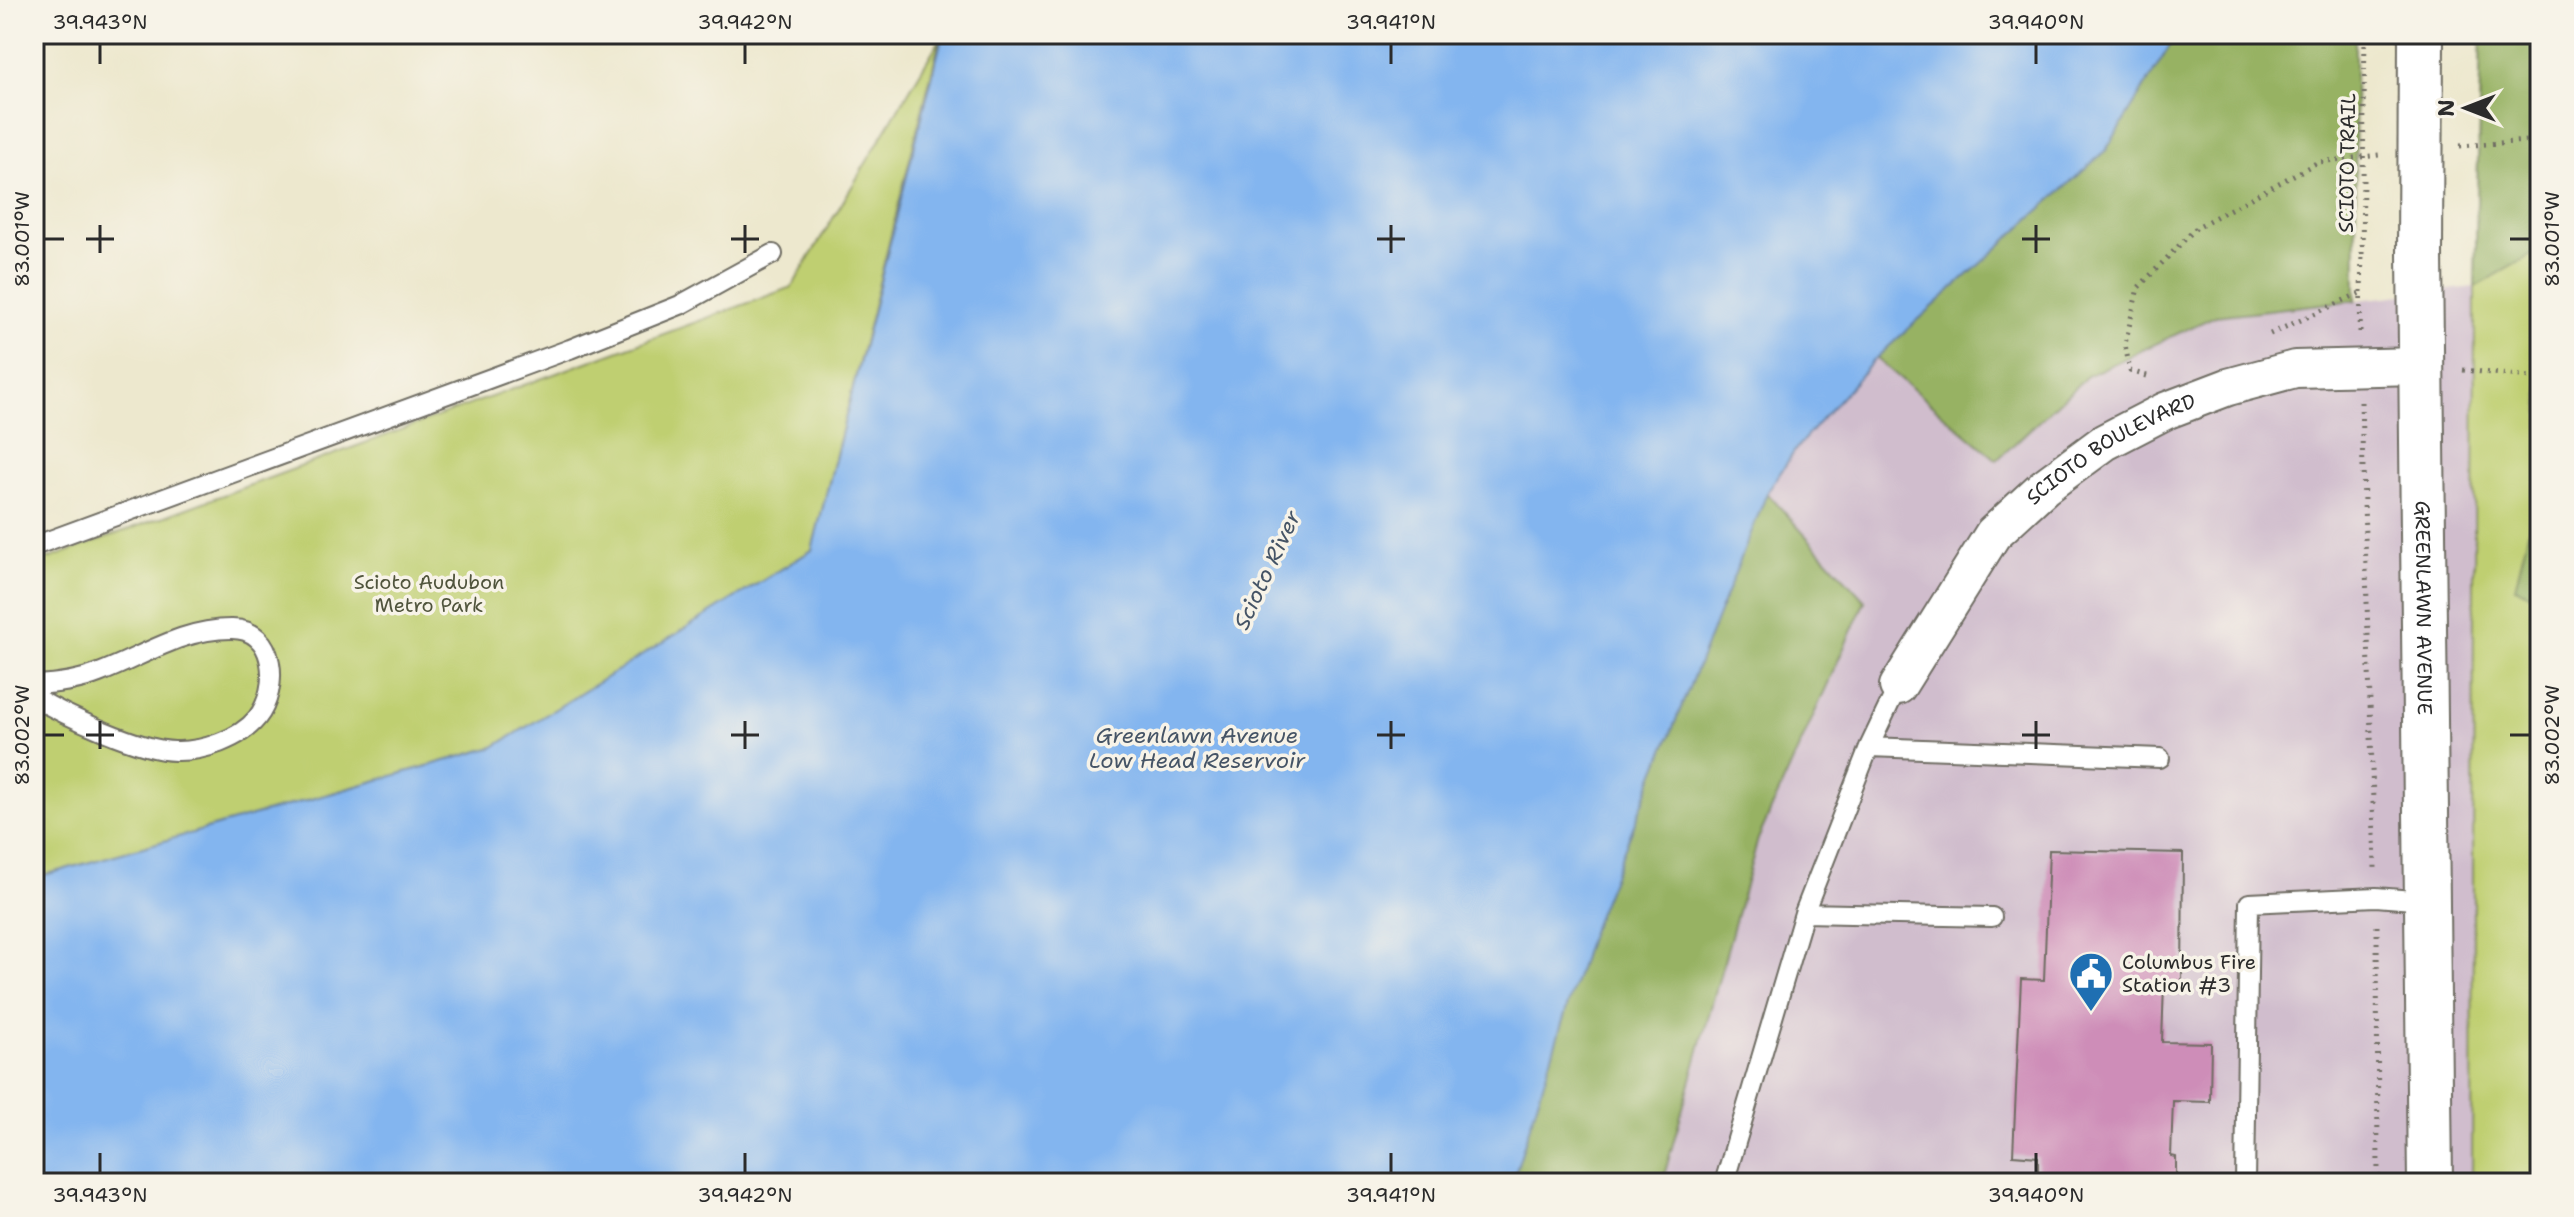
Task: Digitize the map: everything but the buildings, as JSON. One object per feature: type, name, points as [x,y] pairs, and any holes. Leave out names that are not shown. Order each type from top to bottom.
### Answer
[{"type":"main road","name":"GREENLAWN AVENUE","points":[[2421,34],[2418,366],[2430,1183]]},
{"type":"street","name":"SCIOTO BOULEVARD","points":[[1898,686],[1993,534],[2044,487],[2105,442],[2165,411],[2228,387],[2295,369],[2360,365],[2418,366]]},
{"type":"lane","points":[[34,546],[584,343],[680,305],[773,254]]},
{"type":"lane","points":[[34,685],[96,675],[154,646],[191,634],[235,628],[253,635],[266,649],[273,673],[269,697],[257,718],[236,735],[210,746],[174,752],[60,712],[34,697]]},
{"type":"lane","points":[[1724,1183],[1804,913],[1869,747],[1898,686]]},
{"type":"lane","points":[[1869,747],[2160,758]]},
{"type":"lane","points":[[2245,1183],[2249,903],[2376,897],[2425,901]]},
{"type":"lane","points":[[1804,913],[1992,917]]},
{"type":"path","name":"SCIOTO TRAIL","points":[[2365,34],[2360,365],[2376,897],[2378,1183]]},
{"type":"path","points":[[2451,147],[2540,140]]},
{"type":"path","points":[[2165,411],[2152,378],[2130,371],[2125,344],[2138,288],[2197,227],[2318,162],[2392,154]]},
{"type":"path","points":[[2418,366],[2540,378]]},
{"type":"shaded area","points":[[2475,287],[2472,1183],[1662,1183],[1758,839],[1865,601],[1767,493],[1798,446],[1876,358],[1997,460],[2087,376],[2215,316]]},
{"type":"green space","points":[[2177,34],[2355,34],[2356,300],[2215,316],[2087,376],[1997,460],[1876,358],[2106,150]]},
{"type":"green space","points":[[2481,34],[2540,34],[2540,1183],[2472,1183],[2475,287]]},
{"type":"green space","points":[[2481,34],[2540,34],[2540,250],[2475,287]]},
{"type":"green space","name":"Scioto Audubon Metro Park","points":[[940,39],[812,550],[494,747],[34,878],[34,564],[792,287]]},
{"type":"green space","points":[[1767,493],[1865,601],[1758,839],[1662,1183],[1512,1183],[1589,937]]},
{"type":"green space","points":[[2540,506],[2540,597],[2515,588],[2533,511]]},
{"type":"water","name":"Greenlawn Avenue Low Head Reservoir","points":[[943,34],[2177,34],[2106,150],[1876,358],[1798,446],[1767,493],[1589,937],[1512,1183],[34,1183],[34,878],[494,747],[812,550]]},
{"type":"place","name":"Columbus Fire Station #3","points":[[2091,1013]]},
{"type":"water label","name":"Scioto River","points":[[1267,570]]}]
